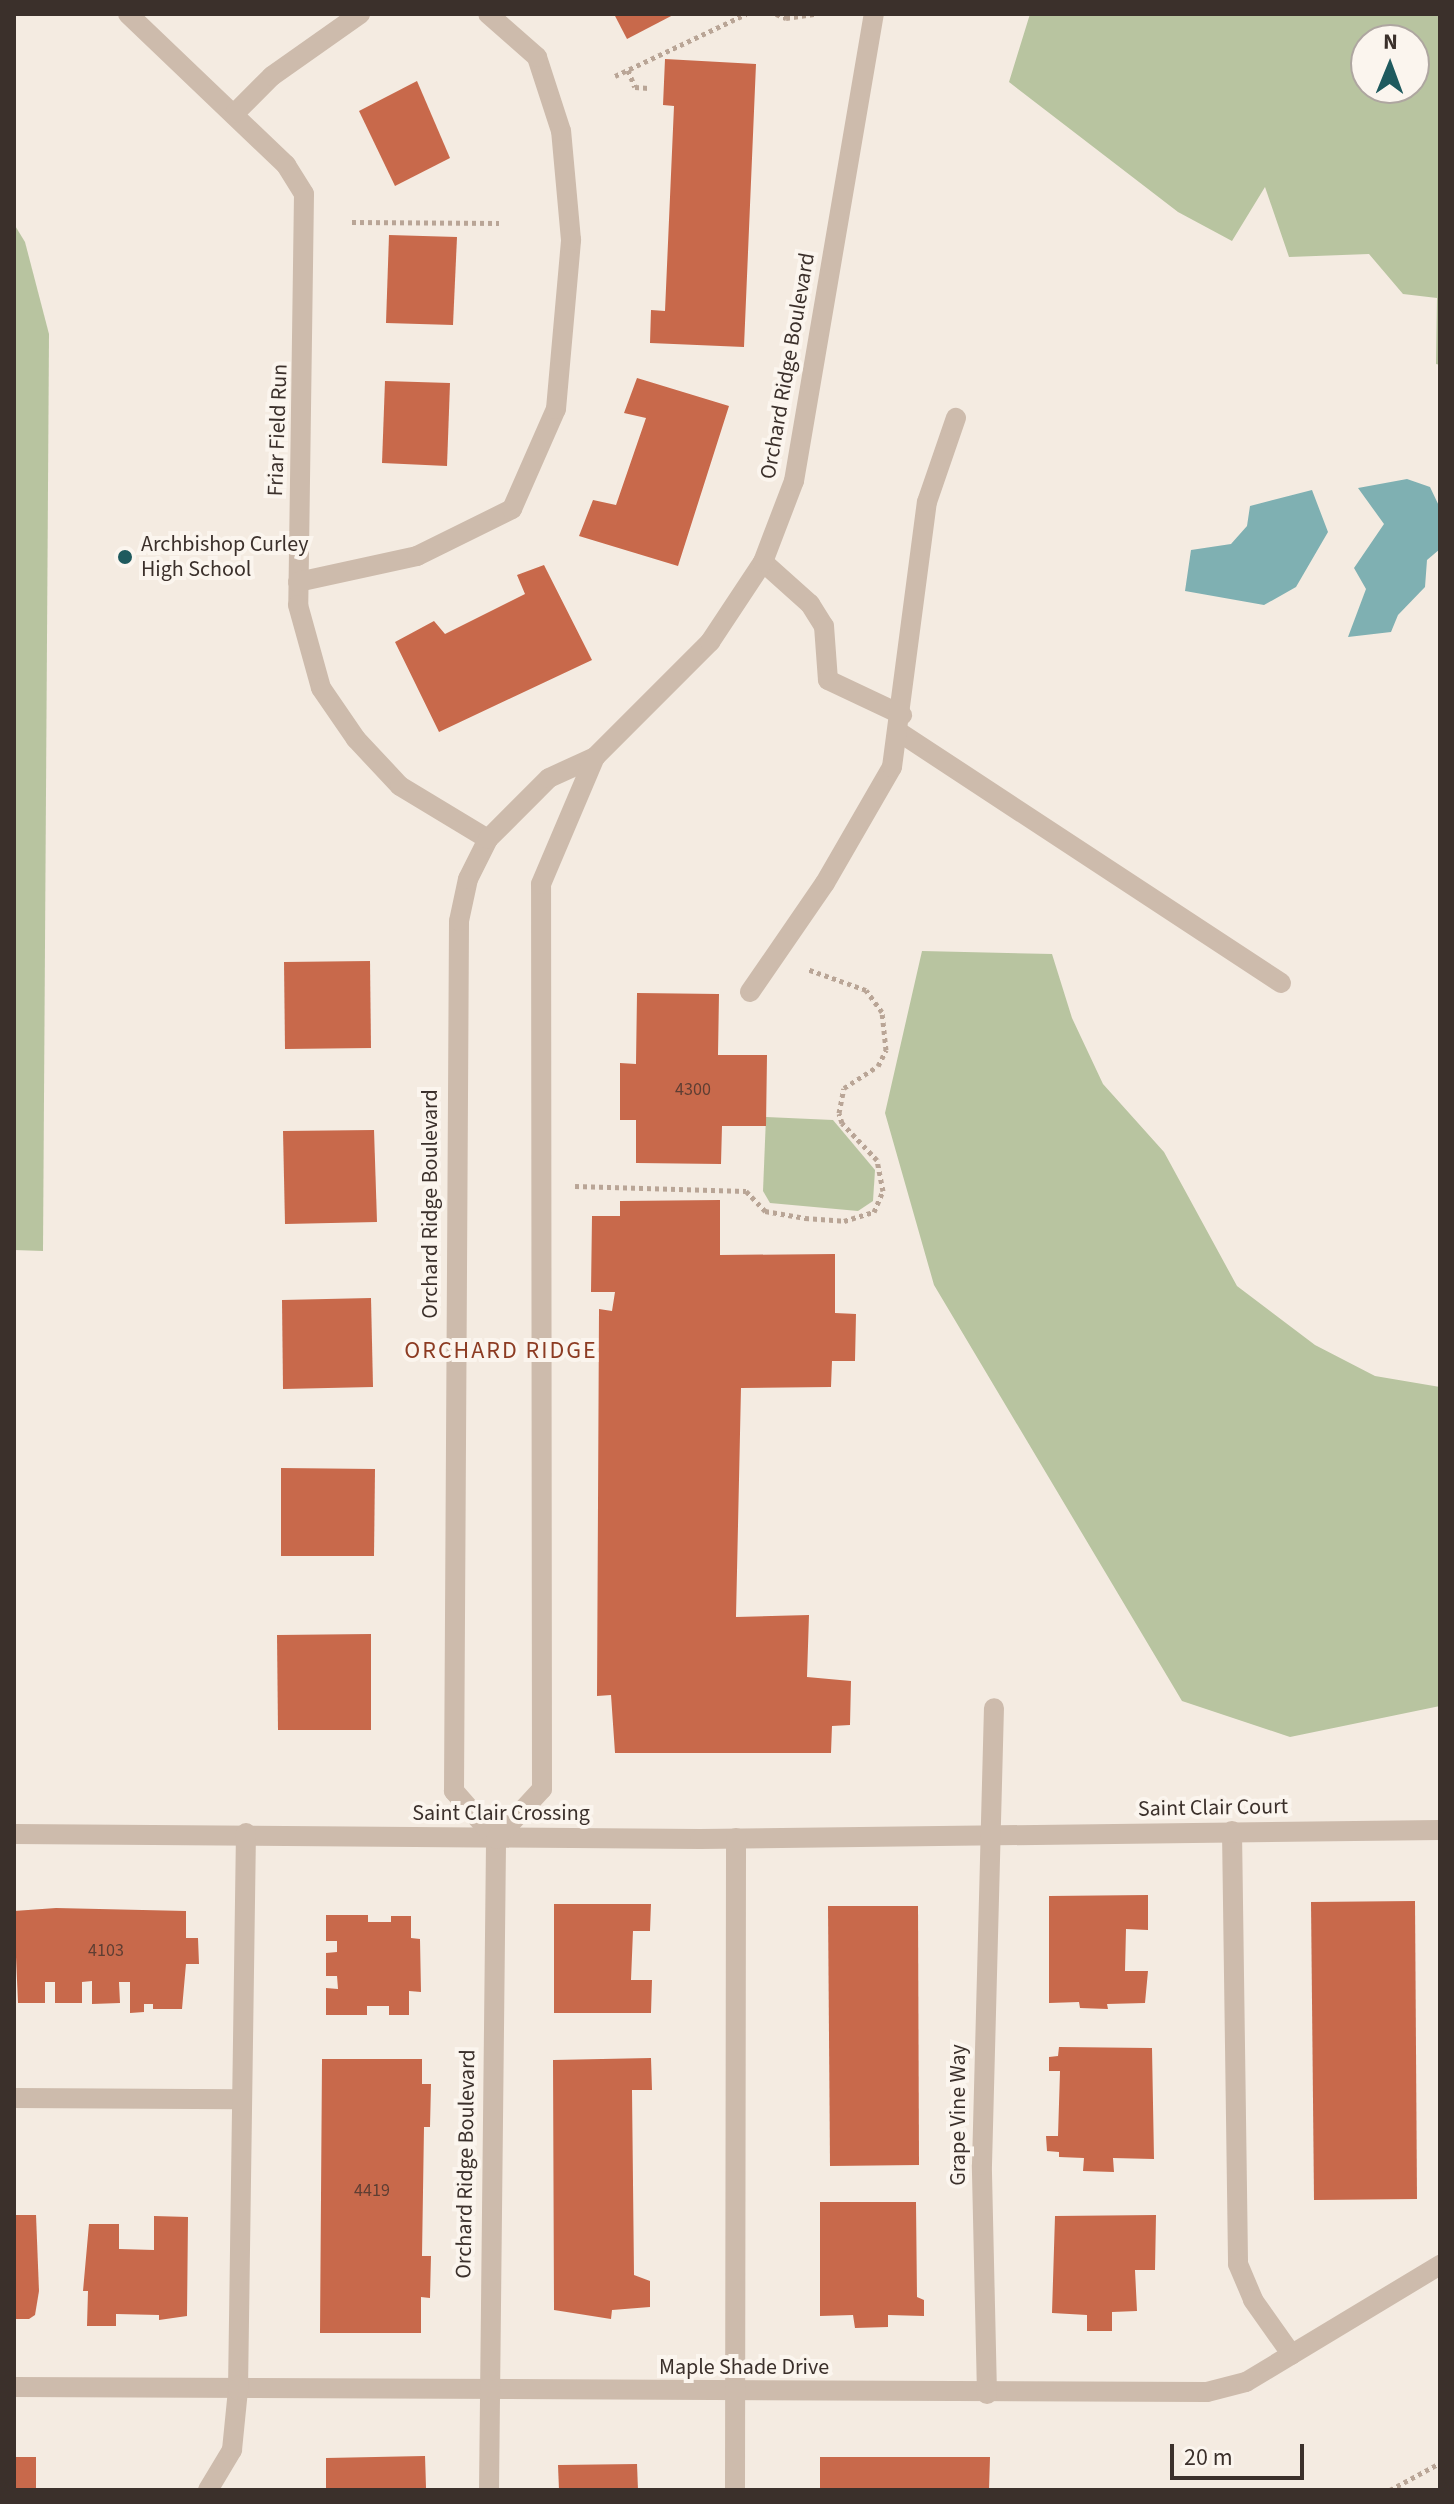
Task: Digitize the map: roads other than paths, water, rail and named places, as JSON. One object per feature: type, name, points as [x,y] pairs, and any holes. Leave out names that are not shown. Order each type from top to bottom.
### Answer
[{"type":"street","name":"Friar Field Run","points":[[128,14],[286,165],[304,194],[298,582],[309,654],[321,688],[356,739],[400,786],[488,839]]},
{"type":"street","points":[[235,113],[272,76],[360,14]]},
{"type":"street","points":[[298,582],[417,556],[512,509],[556,409],[571,240],[561,131],[537,57],[488,14]]},
{"type":"street","name":"Orchard Ridge Boulevard","points":[[496,1839],[454,1791],[459,921],[468,879],[488,839],[549,778],[595,757],[710,642],[763,562],[794,481],[874,14]]},
{"type":"street","points":[[750,992],[825,883],[892,767],[927,502],[956,418]]},
{"type":"street","points":[[763,562],[810,604],[824,626],[828,680],[900,724],[1281,983]]},
{"type":"street","name":"Orchard Ridge Boulevard","points":[[489,2490],[487,2390],[496,1839],[542,1789],[541,884],[595,757]]},
{"type":"street","name":"Grape Vine Way","points":[[987,2394],[982,2165],[987,1837],[994,1708]]},
{"type":"street","name":"Saint Clair Court","points":[[987,1837],[1440,1830]]},
{"type":"street","points":[[1232,1831],[1238,2264],[1253,2300],[1292,2355]]},
{"type":"street","points":[[208,2490],[232,2450],[238,2390],[239,2099],[246,1833]]},
{"type":"street","name":"Saint Clair Crossing","points":[[14,1834],[246,1833],[496,1839],[987,1837]]},
{"type":"street","points":[[735,2490],[736,1838]]},
{"type":"street","points":[[14,2098],[239,2099]]},
{"type":"street","name":"Maple Shade Drive","points":[[14,2387],[987,2394],[1207,2392],[1246,2382],[1440,2265]]},
{"type":"water","points":[[1407,479],[1430,487],[1440,508],[1440,549],[1427,560],[1425,587],[1398,615],[1391,632],[1348,637],[1366,589],[1354,568],[1384,524],[1358,488]]},
{"type":"water","points":[[1312,490],[1328,532],[1296,587],[1264,605],[1185,591],[1191,550],[1231,544],[1247,526],[1250,506]]},
{"type":"place","name":"Archbishop Curley High School","points":[[125,557]]},
{"type":"district","name":"ORCHARD RIDGE","points":[[501,1351]]}]
